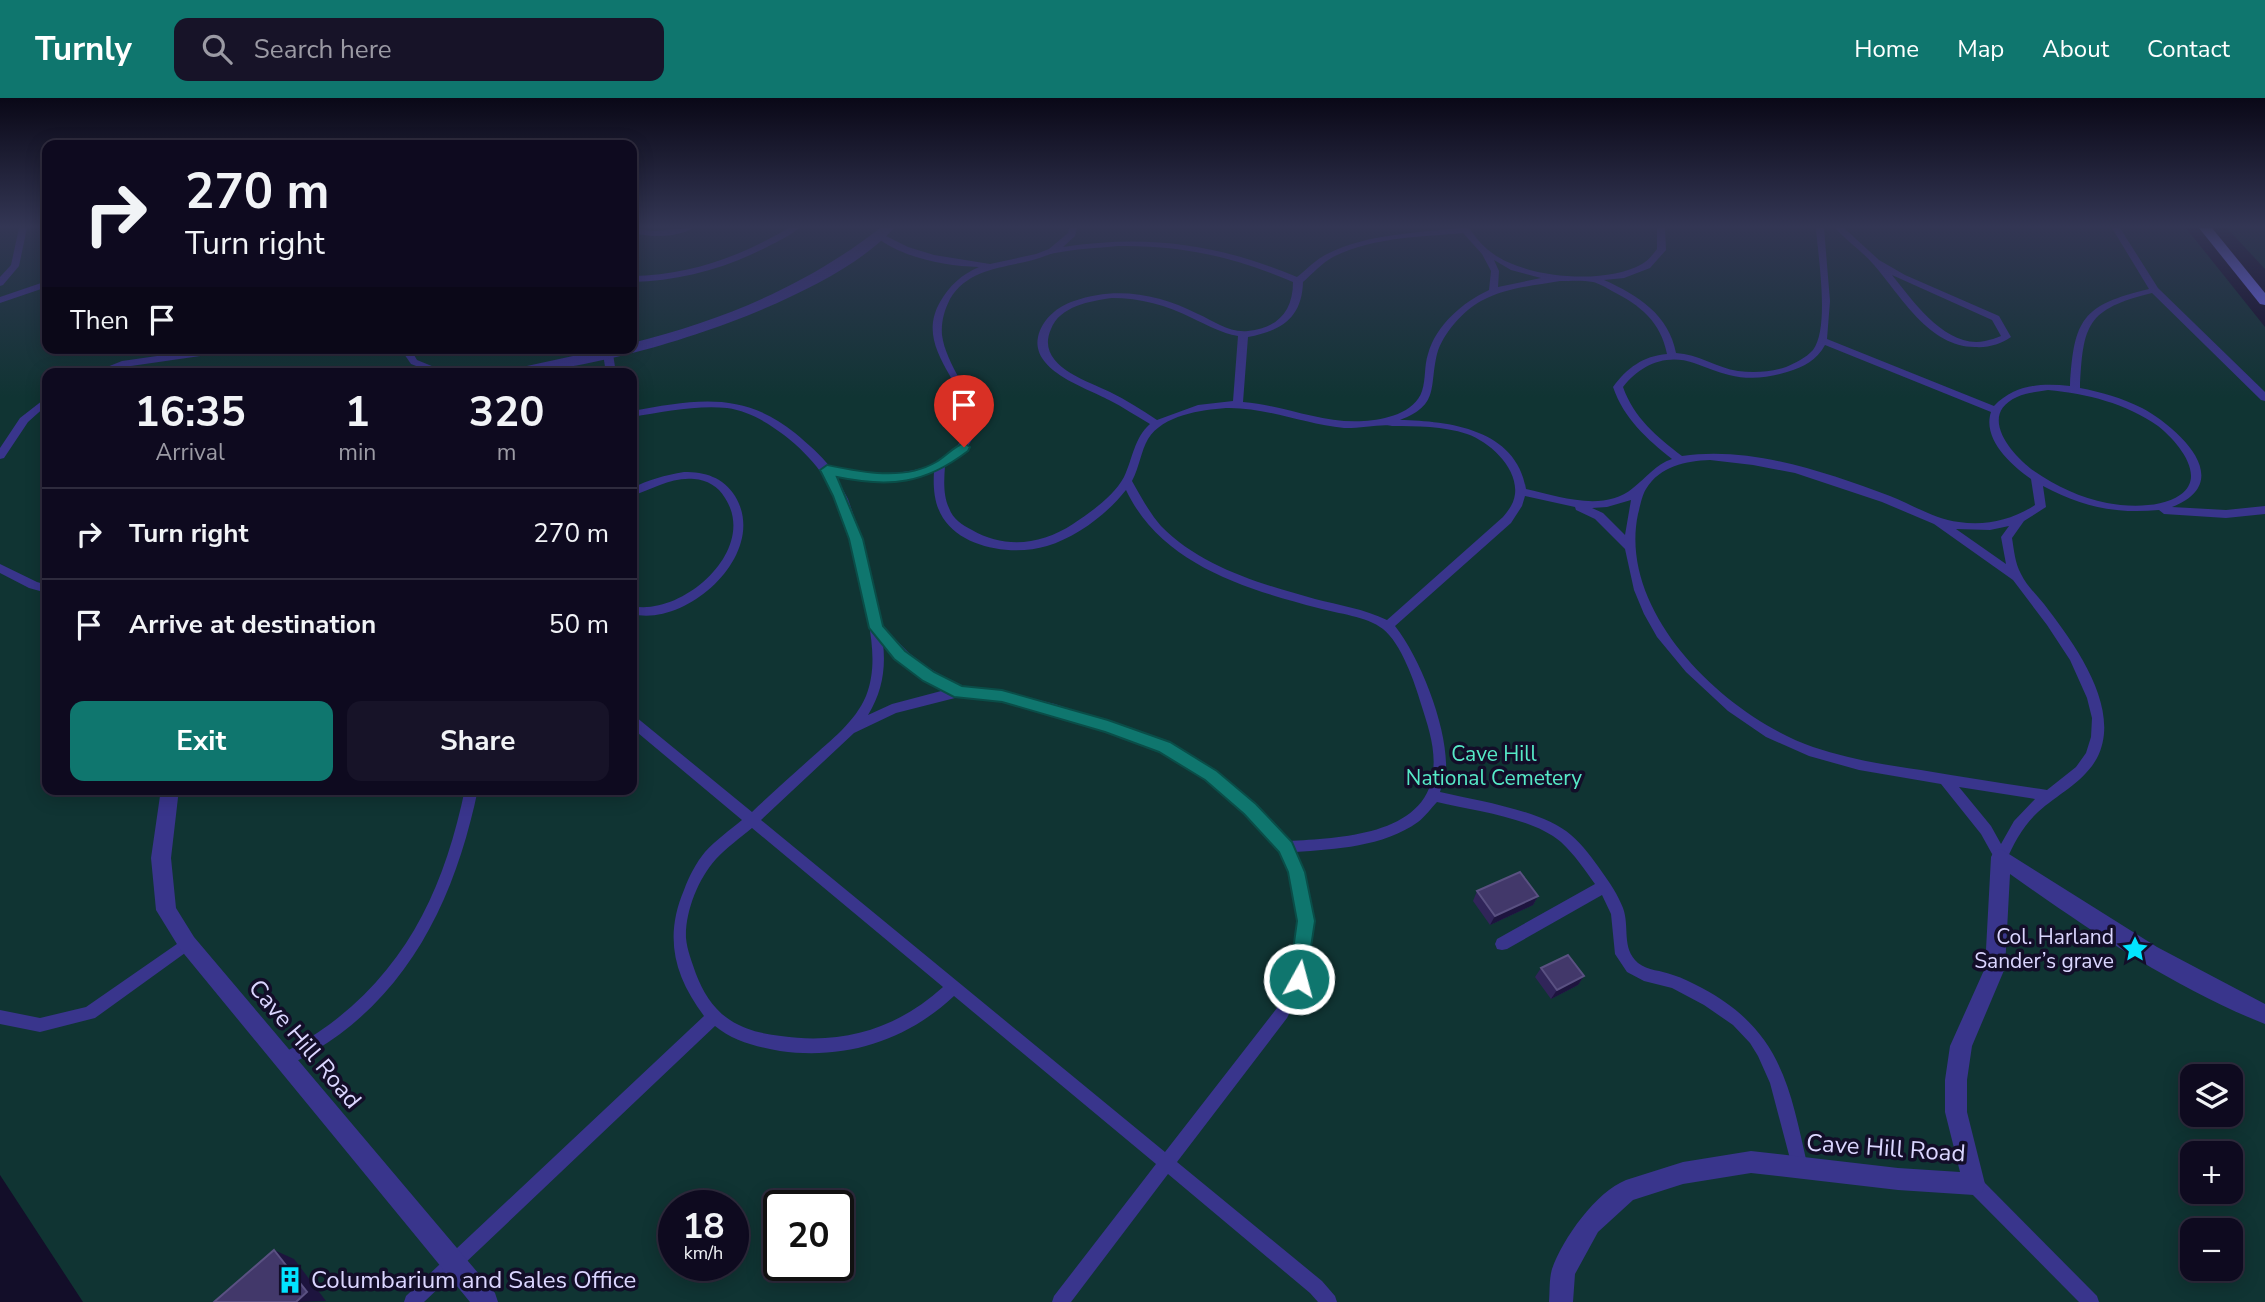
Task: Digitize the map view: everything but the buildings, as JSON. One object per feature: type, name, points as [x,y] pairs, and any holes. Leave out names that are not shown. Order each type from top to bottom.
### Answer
[{"type":"main road","points":[[2251,284],[2265,301]]},
{"type":"street","points":[[637,345],[711,323],[807,284]]},
{"type":"street","points":[[538,368],[608,354]]},
{"type":"street","name":"Cave Hill Road","points":[[169,795],[162,858],[166,910],[187,943],[486,1302]]},
{"type":"street","points":[[2001,857],[2044,889],[2109,930],[2239,1004],[2265,1014]]},
{"type":"street","name":"Cave Hill Road","points":[[1561,1302],[1563,1272],[1590,1224],[1626,1191],[1683,1173],[1751,1163],[1898,1180],[1974,1184],[1955,1112],[1956,1080],[1961,1046],[1995,968],[2001,857]]},
{"type":"lane","points":[[827,470],[863,477],[903,478],[940,466],[964,447],[973,423],[967,402],[942,356],[936,333],[941,307],[957,284]]},
{"type":"lane","points":[[1157,424],[1105,394],[1077,383],[1057,368],[1044,351],[1043,332],[1052,318],[1067,306],[1092,298],[1119,295],[1144,297],[1172,306],[1215,327],[1243,334],[1272,327],[1292,312],[1300,297],[1298,284]]},
{"type":"lane","points":[[1493,290],[1494,284]]},
{"type":"lane","points":[[1380,423],[1419,407],[1429,390],[1433,354],[1455,315],[1493,290],[1513,284]]},
{"type":"lane","points":[[1605,284],[1628,294],[1647,308],[1666,332],[1671,342],[1672,356]]},
{"type":"lane","points":[[1681,460],[1645,432],[1623,404],[1618,387],[1630,371],[1654,359],[1672,356],[1691,359],[1728,372],[1756,376],[1787,370],[1811,359],[1822,340],[1824,284]]},
{"type":"lane","points":[[1895,284],[1932,328],[1952,340],[1972,346],[1992,345],[2006,337],[1996,318],[1918,284]]},
{"type":"lane","points":[[2150,284],[2265,398]]},
{"type":"lane","points":[[0,300],[42,286]]},
{"type":"lane","points":[[2075,389],[2079,344],[2085,325],[2094,310],[2115,300],[2154,290]]},
{"type":"lane","points":[[1238,405],[1243,334]]},
{"type":"lane","points":[[1822,340],[1996,410]]},
{"type":"lane","points":[[111,368],[193,354]]},
{"type":"lane","points":[[409,354],[414,362],[430,368]]},
{"type":"lane","points":[[608,354],[610,368]]},
{"type":"lane","points":[[412,368],[414,362]]},
{"type":"lane","points":[[2154,509],[2180,502],[2195,488],[2198,470],[2188,449],[2168,429],[2141,411],[2108,397],[2075,389],[2048,387],[2024,390],[2007,398],[1996,410],[1993,425],[2000,442],[2014,461],[2036,478],[2063,492],[2094,503],[2126,509],[2226,514],[2265,510]]},
{"type":"lane","points":[[0,456],[24,420],[42,404]]},
{"type":"lane","points":[[637,413],[693,406],[737,406],[774,421],[827,470],[840,496],[856,539],[876,628],[878,653],[870,703],[850,730],[724,842],[701,868],[685,906],[679,936],[698,998],[714,1017],[741,1037],[787,1045],[828,1048],[872,1038],[908,1023],[936,1005],[953,988]]},
{"type":"lane","points":[[940,466],[937,483],[941,502],[950,522],[972,537],[994,545],[1046,544],[1072,533],[1112,499],[1127,481],[1142,438],[1157,424],[1210,406],[1266,408],[1322,422],[1349,425],[1416,424],[1475,434],[1498,449],[1505,458],[1521,483],[1520,500],[1507,520],[1388,626]]},
{"type":"lane","points":[[1577,505],[1620,501],[1640,490],[1663,466],[1681,460],[1711,457],[1784,467],[1887,499],[1936,521],[1990,556],[2016,577],[2059,632],[2097,704],[2099,733],[2092,756],[2072,778],[2012,831],[2001,857]]},
{"type":"lane","points":[[637,490],[660,479],[690,476],[715,480],[730,495],[737,510],[740,532],[734,554],[715,578],[694,596],[670,607],[637,615]]},
{"type":"lane","points":[[2016,577],[2006,537],[2013,526],[2041,507],[2036,478]]},
{"type":"lane","points":[[1127,481],[1142,510],[1167,537],[1209,566],[1254,584],[1388,626],[1413,665],[1430,707],[1441,757],[1436,796],[1417,819],[1374,838],[1332,845],[1286,847]]},
{"type":"lane","points":[[1640,490],[1633,508],[1630,547],[1630,559],[1637,583],[1661,636],[1686,666],[1716,695],[1797,746],[1849,763],[2049,796]]},
{"type":"lane","points":[[1520,491],[1577,505],[1599,516],[1630,547]]},
{"type":"lane","points":[[1936,521],[1988,527],[2008,524],[2028,516]]},
{"type":"lane","points":[[0,568],[33,586],[42,588]]},
{"type":"lane","points":[[876,628],[900,655],[928,677],[959,692]]},
{"type":"lane","points":[[850,730],[892,709],[959,692],[1002,696],[1055,709],[1165,747],[1211,776],[1250,809],[1286,847],[1296,872],[1306,921],[1299,979],[1283,1013],[1060,1302]]},
{"type":"lane","points":[[637,725],[1316,1287],[1329,1302]]},
{"type":"lane","points":[[1944,779],[1986,830],[2001,857]]},
{"type":"lane","points":[[285,1060],[339,1027],[387,983],[416,945],[437,907],[456,857],[471,795]]},
{"type":"lane","points":[[1436,796],[1519,818],[1560,834],[1594,871],[1617,911],[1618,943],[1626,960],[1647,977],[1670,979],[1715,1002],[1755,1038],[1779,1086],[1800,1168]]},
{"type":"lane","points":[[1502,944],[1603,887]]},
{"type":"lane","points":[[0,1017],[40,1026],[90,1013],[187,943]]},
{"type":"lane","points":[[412,1302],[714,1017]]},
{"type":"lane","points":[[1974,1184],[2091,1302]]},
{"type":"green space","name":"Cave Hill National Cemetery","points":[[0,284],[42,284],[42,354],[637,354],[637,284],[2231,284],[2265,327],[2265,1302],[83,1302],[0,1175]]},
{"type":"place","name":"Col. Harland Sander’s grave","points":[[2135,949]]},
{"type":"place","name":"Columbarium and Sales Office","points":[[290,1280]]},
{"type":"route","points":[[964,447],[940,466],[903,478],[863,477],[827,470],[856,539],[876,628],[900,655],[928,677],[959,692],[1002,696],[1108,726],[1165,747],[1211,776],[1250,809],[1286,847],[1296,872],[1306,921],[1299,979]]}]
